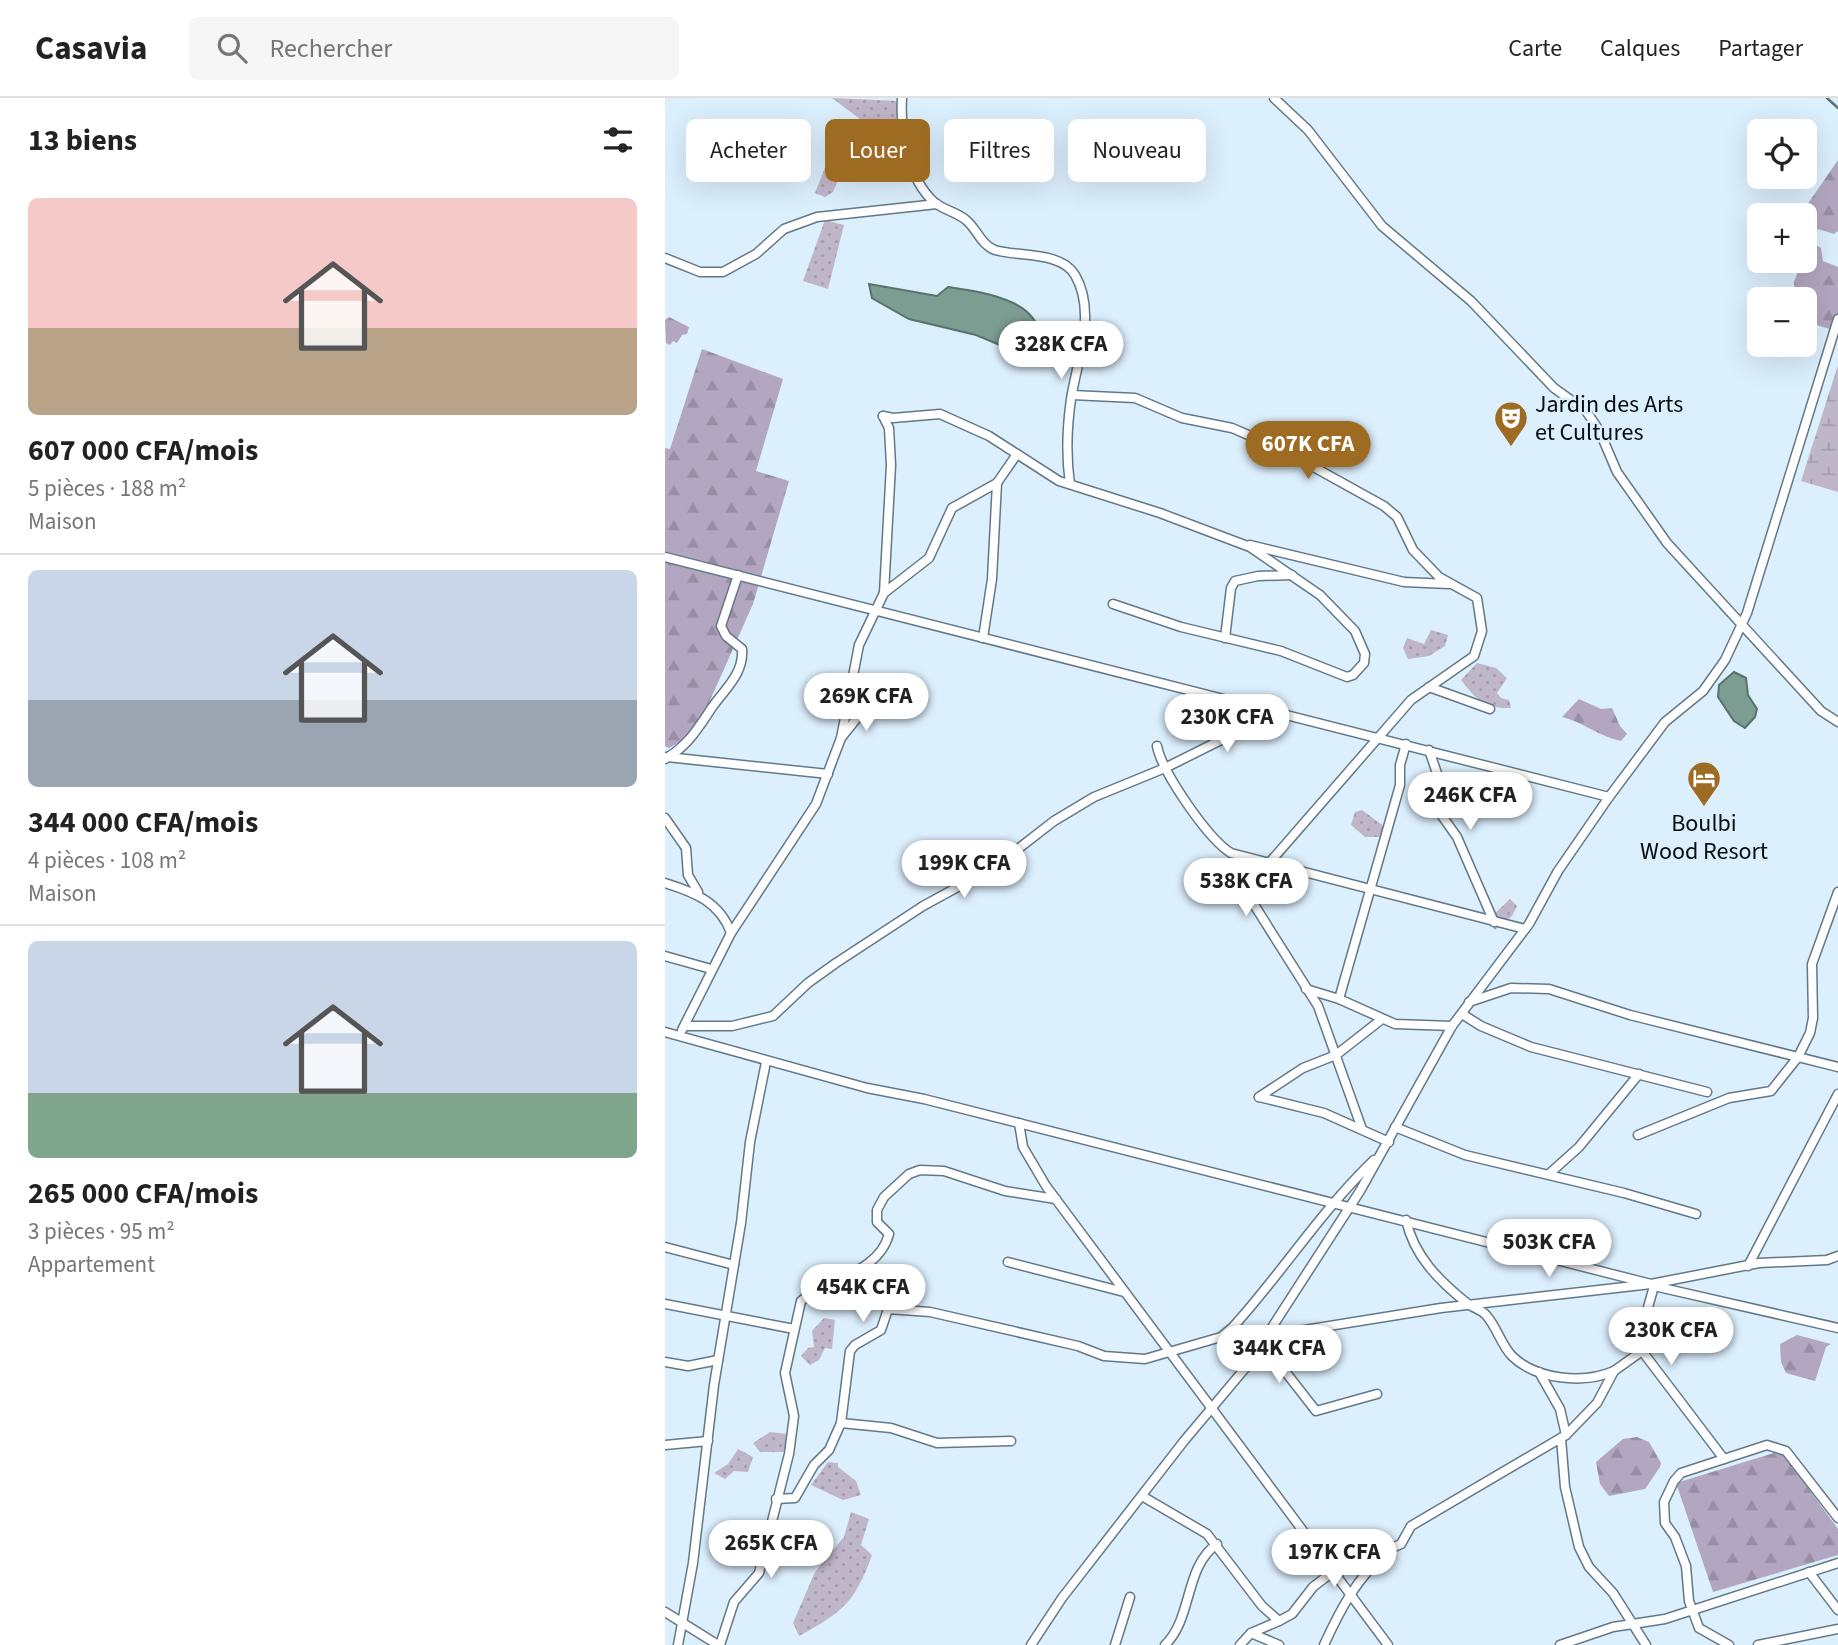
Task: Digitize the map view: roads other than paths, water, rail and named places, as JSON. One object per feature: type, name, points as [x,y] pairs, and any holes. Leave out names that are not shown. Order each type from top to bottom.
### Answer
[{"type":"street","points":[[902,98],[902,119],[912,167],[926,194],[937,204],[966,220],[990,248],[1056,261],[1076,276],[1083,302],[1083,330],[1079,371],[1072,394],[1067,450],[1070,484]]},
{"type":"street","points":[[1274,98],[1308,130],[1382,226],[1471,301],[1554,388],[1586,411],[1599,430],[1610,461],[1650,521],[1700,582],[1821,710],[1838,722]]},
{"type":"street","points":[[665,258],[700,272],[723,272],[756,254],[784,229],[817,217],[937,204]]},
{"type":"street","points":[[776,1499],[795,1498],[814,1465],[829,1450],[841,1423],[850,1351],[855,1345],[878,1333],[888,1309],[930,1312],[1078,1346],[1104,1356],[1145,1359],[1170,1354],[1221,1337],[1233,1327],[1299,1242],[1389,1142],[1452,1026],[1525,929],[1558,871],[1609,797],[1665,722],[1714,678],[1743,626],[1838,319]]},
{"type":"street","points":[[1072,394],[1145,400],[1175,415],[1232,428],[1283,450],[1384,506],[1397,517],[1413,550],[1449,584]]},
{"type":"street","points":[[884,593],[891,465],[889,428],[883,416],[893,418],[940,414],[971,426],[1050,476],[1239,542],[1404,582],[1449,584],[1465,589],[1477,598],[1482,631],[1479,647],[1468,663],[1411,700],[1250,885],[1253,903],[1318,1006],[1362,1129]]},
{"type":"street","points":[[983,638],[992,579],[997,483],[1005,467],[1017,454]]},
{"type":"street","points":[[675,1034],[685,1026],[731,933],[804,826],[841,738],[859,645],[874,610],[884,593],[929,558],[952,508],[997,483]]},
{"type":"street","points":[[1113,604],[1155,620],[1281,651],[1347,677],[1361,669],[1365,654],[1355,631],[1333,606],[1293,575],[1239,542]]},
{"type":"street","points":[[665,556],[1609,797]]},
{"type":"street","points":[[666,758],[694,737],[731,684],[743,660],[742,649],[726,636],[721,626],[738,575]]},
{"type":"street","points":[[1225,638],[1231,588],[1235,582],[1249,577],[1293,575]]},
{"type":"street","points":[[1429,687],[1490,709]]},
{"type":"street","points":[[841,738],[865,708]]},
{"type":"street","points":[[685,1026],[732,1026],[773,1016],[808,983],[923,906],[996,866],[1054,821],[1094,797],[1165,768],[1275,712]]},
{"type":"street","points":[[1339,999],[1400,785],[1400,765],[1406,744]]},
{"type":"street","points":[[1157,746],[1165,768],[1219,846],[1231,853],[1525,929]]},
{"type":"street","points":[[1429,750],[1440,782],[1440,813],[1457,837],[1494,922]]},
{"type":"street","points":[[666,758],[828,774]]},
{"type":"street","points":[[665,818],[686,848],[691,886],[725,916],[731,933]]},
{"type":"street","points":[[665,883],[707,900]]},
{"type":"street","points":[[1638,1135],[1729,1098],[1771,1091],[1798,1057],[1810,1033],[1813,1018],[1812,964],[1838,892]]},
{"type":"street","points":[[665,956],[711,969]]},
{"type":"street","points":[[1469,1002],[1511,988],[1549,989],[1630,1015],[1838,1067]]},
{"type":"street","points":[[1307,989],[1339,999],[1382,1019],[1408,1026],[1452,1026]]},
{"type":"street","points":[[1462,1014],[1481,1026],[1531,1046],[1707,1092]]},
{"type":"street","points":[[1382,1019],[1336,1055],[1293,1073],[1259,1097],[1313,1109],[1389,1142]]},
{"type":"street","points":[[665,1032],[766,1062],[1019,1122],[1653,1285],[1838,1328]]},
{"type":"street","points":[[678,1645],[750,1142],[766,1062]]},
{"type":"street","points":[[1549,1174],[1579,1147],[1639,1074]]},
{"type":"street","points":[[1748,1266],[1838,1094]]},
{"type":"street","points":[[1019,1122],[1023,1147],[1056,1199],[1388,1645]]},
{"type":"street","points":[[1395,1127],[1444,1149],[1696,1214]]},
{"type":"street","points":[[1031,1645],[1062,1598],[1265,1339],[1352,1206],[1376,1158]]},
{"type":"street","points":[[665,1612],[719,1645],[734,1602],[759,1573],[789,1454],[794,1416],[785,1373],[801,1301],[825,1285],[865,1267],[884,1245],[889,1234],[877,1222],[877,1210],[884,1197],[909,1174],[921,1170],[944,1171],[1005,1191],[1056,1199]]},
{"type":"street","points":[[1406,1220],[1411,1241],[1432,1271],[1470,1306],[1486,1315],[1512,1356],[1539,1372],[1566,1377],[1599,1376],[1614,1371],[1642,1351]]},
{"type":"street","points":[[665,1247],[734,1265]]},
{"type":"street","points":[[1265,1339],[1547,1294],[1653,1285],[1748,1266],[1827,1260],[1838,1256]]},
{"type":"street","points":[[1008,1262],[1124,1292]]},
{"type":"street","points":[[825,1285],[881,1299],[895,1308]]},
{"type":"street","points":[[1653,1285],[1643,1325],[1642,1351],[1724,1459]]},
{"type":"street","points":[[665,1304],[794,1329]]},
{"type":"street","points":[[1265,1339],[1316,1411],[1377,1394]]},
{"type":"street","points":[[665,1362],[688,1366],[718,1360]]},
{"type":"street","points":[[1240,1645],[1251,1633],[1292,1614],[1313,1587],[1334,1573],[1401,1544],[1411,1526],[1563,1437],[1597,1403],[1614,1371]]},
{"type":"street","points":[[1539,1372],[1560,1409],[1565,1487],[1579,1547],[1597,1578],[1613,1593],[1646,1645]]},
{"type":"street","points":[[841,1423],[891,1428],[937,1443],[1011,1441]]},
{"type":"street","points":[[665,1444],[708,1441]]},
{"type":"street","points":[[1729,1645],[1699,1628],[1692,1611],[1686,1566],[1675,1537],[1665,1523],[1664,1502],[1674,1481],[1682,1473],[1767,1445],[1778,1446],[1786,1451],[1838,1518]]},
{"type":"street","points":[[1142,1496],[1190,1521],[1217,1544],[1252,1593],[1279,1621]]},
{"type":"street","points":[[1165,1645],[1176,1635],[1201,1558],[1217,1544]]},
{"type":"street","points":[[1324,1645],[1350,1594],[1368,1569],[1391,1549]]},
{"type":"street","points":[[1560,1645],[1631,1624],[1692,1611],[1838,1563]]},
{"type":"street","points":[[1809,1572],[1838,1610]]},
{"type":"street","points":[[1115,1645],[1130,1597]]},
{"type":"street","points":[[1758,1645],[1791,1641],[1838,1629]]},
{"type":"street","points":[[1251,1633],[1279,1645]]},
{"type":"waterway","points":[[1827,98],[1838,108]]},
{"type":"place","name":"Jardin des Arts et Cultures","points":[[1511,448]]},
{"type":"place","name":"Boulbi Wood Resort","points":[[1704,808]]}]
